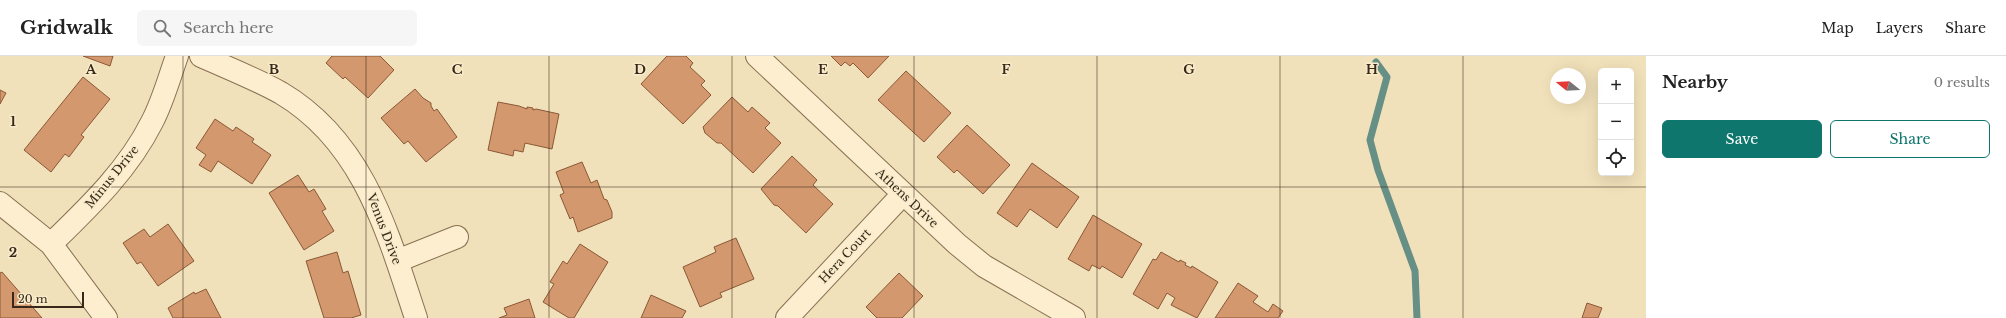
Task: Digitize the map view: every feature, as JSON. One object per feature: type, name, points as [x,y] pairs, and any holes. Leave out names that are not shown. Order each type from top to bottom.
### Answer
[{"type":"street","name":"Minus Drive","points":[[51,244],[106,189],[134,153],[153,121],[177,56]]},
{"type":"street","name":"Venus Drive","points":[[201,56],[248,76],[282,94],[311,116],[336,141],[358,170],[374,200],[397,261],[416,318]]},
{"type":"street","name":"Athens Drive","points":[[757,56],[957,244],[984,266],[1074,318]]},
{"type":"street","name":"Hera Court","points":[[787,318],[903,194]]},
{"type":"street","points":[[0,203],[51,244],[106,318]]},
{"type":"street","points":[[397,261],[457,237]]},
{"type":"building","points":[[83,56],[113,56],[110,66]]},
{"type":"building","points":[[332,56],[380,56],[394,70],[368,98],[345,77],[343,79],[326,63]]},
{"type":"building","points":[[667,56],[686,56],[693,63],[690,67],[705,81],[701,85],[711,95],[683,124],[641,84]]},
{"type":"building","points":[[831,56],[889,56],[868,78],[853,63],[850,66],[845,62],[841,66]]},
{"type":"building","points":[[906,71],[951,113],[924,142],[878,100]]},
{"type":"building","points":[[83,77],[110,99],[81,135],[84,137],[69,157],[65,154],[51,172],[24,150]]},
{"type":"building","points":[[415,89],[423,98],[431,103],[434,111],[437,109],[457,137],[426,162],[408,141],[404,144],[381,118]]},
{"type":"building","points":[[0,90],[6,93],[0,104]]},
{"type":"building","points":[[732,97],[748,112],[752,107],[770,123],[765,128],[781,143],[753,173],[721,143],[717,143],[705,133],[703,127]]},
{"type":"building","points":[[498,102],[527,109],[527,107],[533,108],[533,110],[536,109],[559,114],[552,149],[525,143],[523,152],[514,150],[513,156],[488,150]]},
{"type":"building","points":[[215,119],[233,131],[236,127],[254,139],[252,142],[271,155],[252,184],[218,161],[211,172],[199,165],[206,155],[196,148]]},
{"type":"building","points":[[967,125],[1010,165],[983,194],[957,170],[954,173],[937,157]]},
{"type":"building","points":[[792,156],[817,180],[813,185],[833,204],[806,233],[778,206],[774,205],[761,189]]},
{"type":"building","points":[[582,162],[591,183],[597,180],[604,199],[607,200],[612,212],[612,218],[578,232],[573,217],[570,219],[560,195],[564,193],[556,172]]},
{"type":"building","points":[[1032,163],[1079,197],[1057,228],[1030,209],[1017,227],[997,213]]},
{"type":"building","points":[[298,175],[309,192],[314,189],[326,209],[322,211],[334,231],[304,250],[269,193]]},
{"type":"building","points":[[1093,215],[1142,244],[1122,278],[1102,266],[1100,269],[1092,265],[1089,271],[1068,259]]},
{"type":"building","points":[[168,224],[194,261],[158,286],[141,262],[137,264],[123,243],[144,229],[150,237]]},
{"type":"building","points":[[736,238],[754,279],[720,293],[722,297],[700,307],[683,267],[716,252],[714,247]]},
{"type":"building","points":[[580,244],[608,262],[574,318],[569,318],[543,302],[554,284],[550,282],[563,261],[567,264]]},
{"type":"building","points":[[337,252],[343,273],[348,271],[361,315],[351,318],[324,318],[306,261]]},
{"type":"building","points":[[1161,252],[1179,262],[1180,260],[1186,263],[1185,265],[1191,268],[1192,266],[1218,282],[1197,318],[1171,305],[1175,298],[1167,293],[1158,309],[1133,294],[1153,259],[1156,260]]},
{"type":"building","points":[[2,272],[42,318],[0,318],[0,273]]},
{"type":"building","points":[[899,273],[923,296],[902,318],[877,318],[866,307]]},
{"type":"building","points":[[1238,283],[1258,296],[1253,302],[1268,312],[1273,304],[1283,311],[1278,318],[1215,318]]},
{"type":"building","points":[[206,289],[221,318],[173,318],[168,308],[194,292],[195,294]]},
{"type":"building","points":[[651,295],[686,311],[682,318],[641,318]]},
{"type":"building","points":[[529,299],[535,318],[499,318],[507,315],[504,308]]},
{"type":"building","points":[[1587,303],[1602,308],[1598,318],[1582,318]]},
{"type":"waterway","points":[[1376,62],[1387,77],[1370,140],[1378,170],[1415,271],[1417,318]]}]
